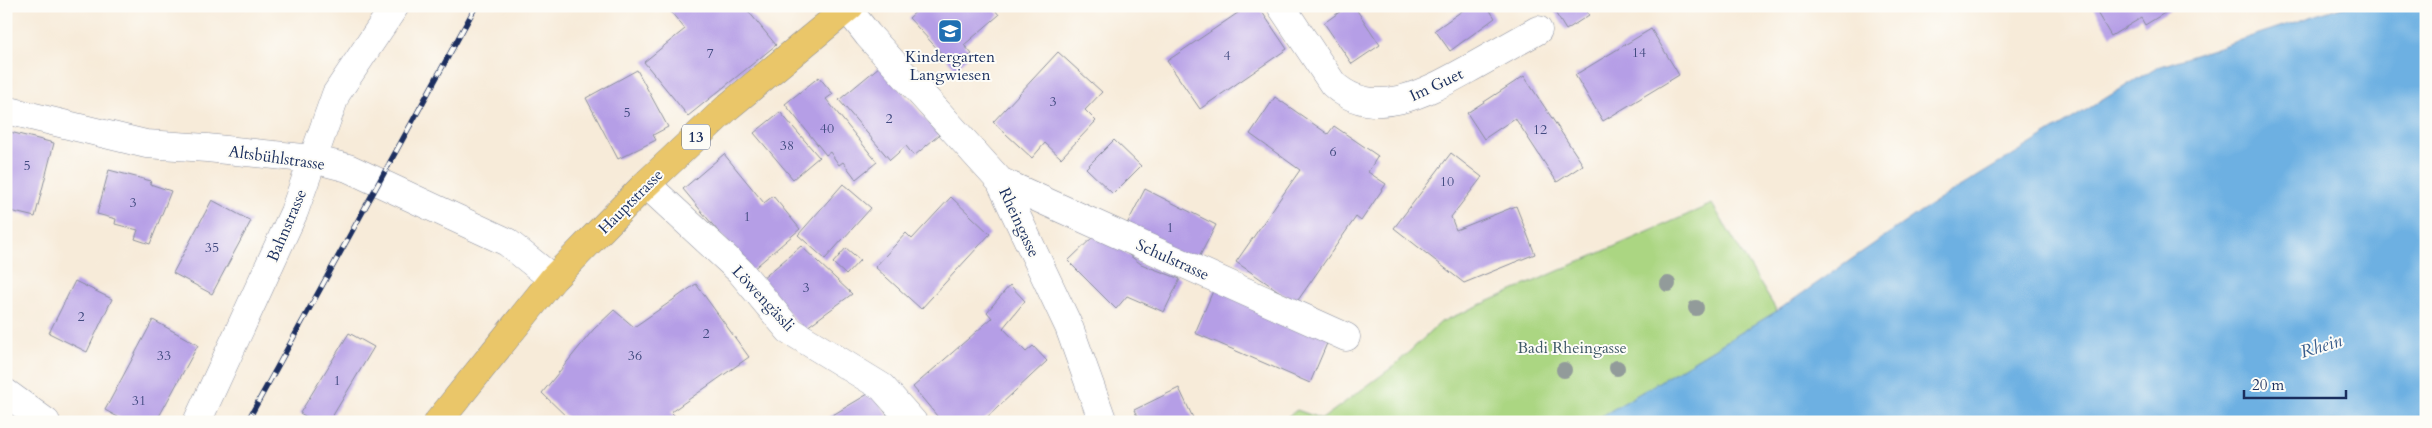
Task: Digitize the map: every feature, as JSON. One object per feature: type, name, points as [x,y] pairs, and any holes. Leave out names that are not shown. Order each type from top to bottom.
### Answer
[{"type":"main road","name":"Hauptstrasse","points":[[438,422],[553,279],[646,184],[729,106],[848,7]]},
{"type":"street","name":"Bahnstrasse","points":[[197,422],[294,212],[336,94],[395,6]]},
{"type":"street","name":"Im Guet","points":[[1281,6],[1333,84],[1343,93],[1373,102],[1410,98],[1450,79],[1538,30]]},
{"type":"street","name":"Rheingasse","points":[[848,7],[868,35],[1000,181],[1069,327],[1103,422]]},
{"type":"street","name":"Altsbühlstrasse","points":[[6,110],[146,144],[208,148],[313,159],[348,168],[507,242],[553,279]]},
{"type":"street","name":"Schulstrasse","points":[[1000,181],[1346,337]]},
{"type":"street","name":"Löwengässli","points":[[646,184],[740,271],[790,330],[882,386],[913,422]]},
{"type":"street","points":[[6,393],[46,422]]},
{"type":"green space","name":"Badi Rheingasse","points":[[1712,204],[1777,311],[1592,422],[1280,422],[1297,410],[1322,419],[1394,366],[1441,322]]},
{"type":"water","name":"Rhein","points":[[2344,6],[2426,6],[2426,422],[1592,422],[1777,311],[1921,211],[2155,68]]},
{"type":"building","points":[[666,6],[744,6],[776,45],[688,116],[644,62],[685,29]]},
{"type":"building","name":"Kindergarten Langwiesen","points":[[922,6],[992,6],[999,15],[964,45],[972,54],[955,68],[909,18]]},
{"type":"building","points":[[1248,6],[1258,6],[1287,49],[1200,109],[1167,61]]},
{"type":"building","points":[[1348,6],[1354,6],[1380,45],[1352,64],[1324,23]]},
{"type":"building","points":[[1469,6],[1487,6],[1495,18],[1450,51],[1435,30]]},
{"type":"building","points":[[1551,6],[1583,6],[1589,15],[1566,30]]},
{"type":"building","points":[[2093,6],[2176,6],[2145,25],[2141,18],[2111,36]]},
{"type":"building","points":[[1651,29],[1679,75],[1603,121],[1575,75]]},
{"type":"building","points":[[1058,52],[1102,92],[1085,110],[1096,121],[1061,158],[1045,143],[1032,158],[993,122]]},
{"type":"building","points":[[880,66],[939,135],[914,156],[906,146],[890,160],[839,100]]},
{"type":"building","points":[[637,70],[668,127],[653,135],[656,140],[618,159],[586,98]]},
{"type":"building","points":[[1524,76],[1583,165],[1557,182],[1515,118],[1484,139],[1467,113]]},
{"type":"building","points":[[819,77],[833,94],[826,99],[877,162],[856,179],[843,162],[839,165],[830,152],[826,155],[785,104]]},
{"type":"building","points":[[1275,97],[1328,134],[1334,126],[1378,156],[1368,172],[1386,184],[1361,221],[1356,217],[1296,303],[1236,262],[1300,170],[1250,134]]},
{"type":"building","points":[[780,112],[819,157],[793,179],[754,133]]},
{"type":"building","points":[[6,131],[54,143],[35,217],[6,210],[10,187],[6,186]]},
{"type":"building","points":[[1114,140],[1141,166],[1113,194],[1086,168]]},
{"type":"building","points":[[1451,153],[1482,177],[1451,217],[1456,230],[1516,206],[1535,254],[1464,283],[1394,228]]},
{"type":"building","points":[[724,154],[764,203],[773,196],[800,229],[751,271],[683,189]]},
{"type":"building","points":[[109,170],[151,181],[150,184],[171,191],[150,244],[135,239],[138,230],[115,224],[116,219],[97,214]]},
{"type":"building","points":[[843,184],[871,208],[825,259],[798,235]]},
{"type":"building","points":[[1145,189],[1216,225],[1195,265],[1124,230]]},
{"type":"building","points":[[951,197],[990,234],[921,309],[875,267],[906,233],[912,239]]},
{"type":"building","points":[[212,200],[251,221],[212,294],[173,273]]},
{"type":"building","points":[[1098,232],[1141,264],[1180,279],[1164,312],[1127,296],[1116,309],[1068,261]]},
{"type":"building","points":[[801,246],[852,294],[803,330],[761,280]]},
{"type":"building","points":[[846,248],[860,260],[846,275],[833,263]]},
{"type":"building","points":[[75,281],[112,299],[87,352],[49,333]]},
{"type":"building","points":[[696,284],[749,357],[671,412],[681,422],[572,422],[542,393],[593,330],[614,310],[634,327]]},
{"type":"building","points":[[1216,284],[1331,334],[1310,383],[1195,333]]},
{"type":"building","points":[[1010,285],[1025,301],[1003,328],[1026,352],[1033,346],[1047,361],[982,422],[942,422],[913,387],[992,318],[987,312]]},
{"type":"building","points":[[153,320],[198,345],[156,422],[127,422],[105,410]]},
{"type":"building","points":[[349,333],[374,347],[329,422],[315,422],[300,413]]},
{"type":"building","points":[[1179,388],[1195,422],[1140,422],[1134,410]]},
{"type":"building","points":[[873,391],[891,422],[821,422]]},
{"type":"railway","points":[[247,422],[476,6]]},
{"type":"place","name":"Kindergarten Langwiesen","points":[[950,31]]}]
